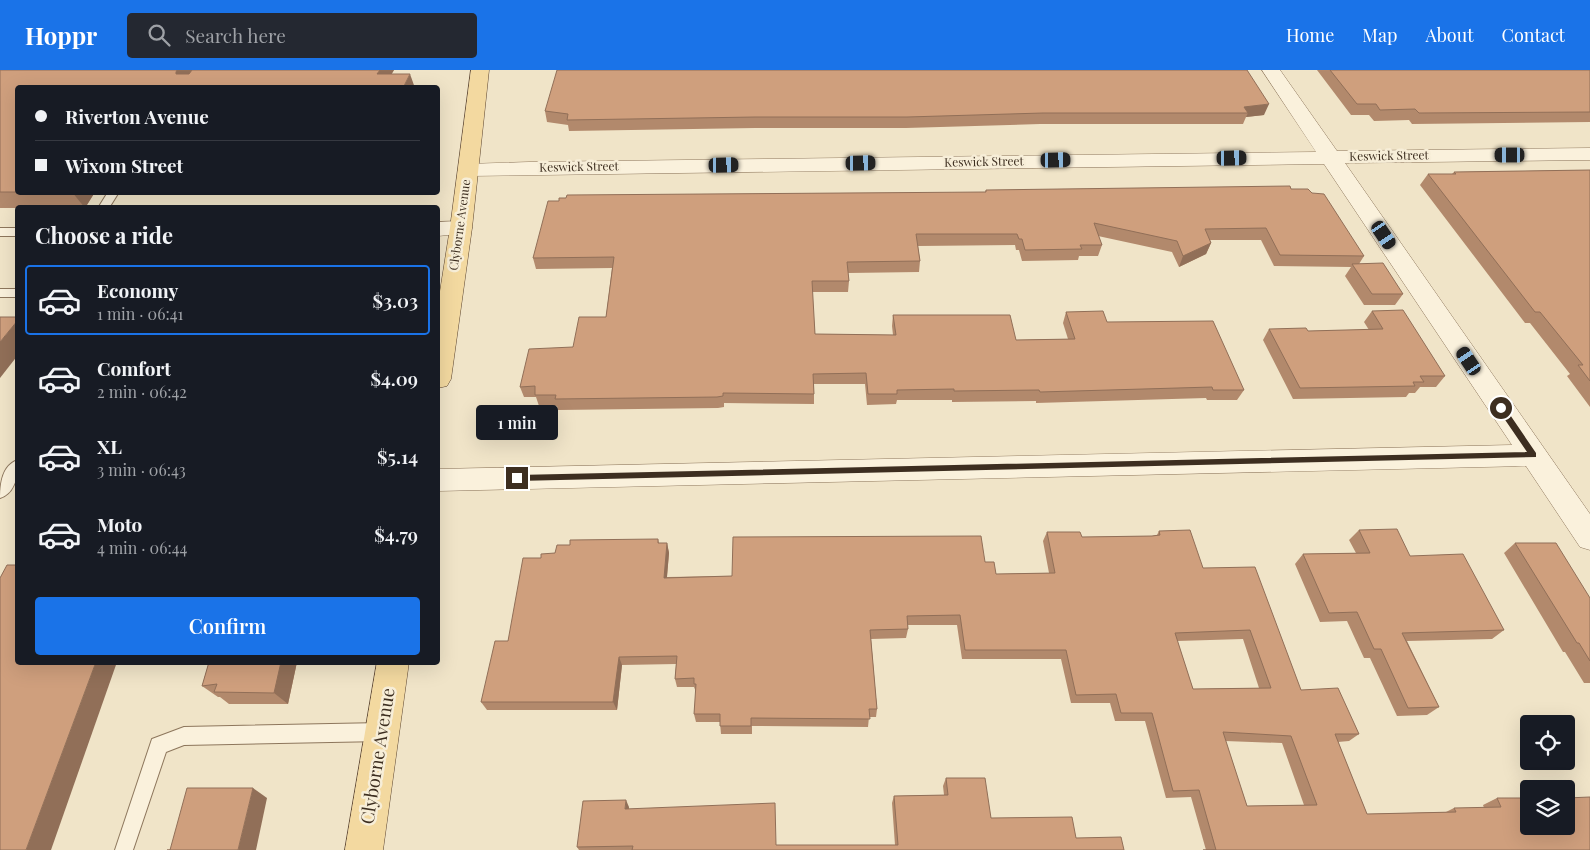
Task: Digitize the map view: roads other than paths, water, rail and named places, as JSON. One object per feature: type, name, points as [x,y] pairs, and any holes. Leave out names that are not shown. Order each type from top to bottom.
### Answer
[{"type":"main road","name":"Clyborne Avenue","points":[[440,352],[449,228],[468,170],[480,70]]},
{"type":"main road","name":"Clyborne Avenue","points":[[364,850],[393,665]]},
{"type":"street","points":[[1271,70],[1590,538]]},
{"type":"street","name":"Keswick Street","points":[[468,170],[1590,154]]},
{"type":"street","points":[[440,480],[1533,455]]},
{"type":"lane","points":[[0,232],[15,232]]},
{"type":"lane","points":[[0,293],[15,293]]},
{"type":"lane","points":[[0,492],[15,470]]},
{"type":"lane","points":[[124,848],[159,746],[184,736],[382,732]]}]
